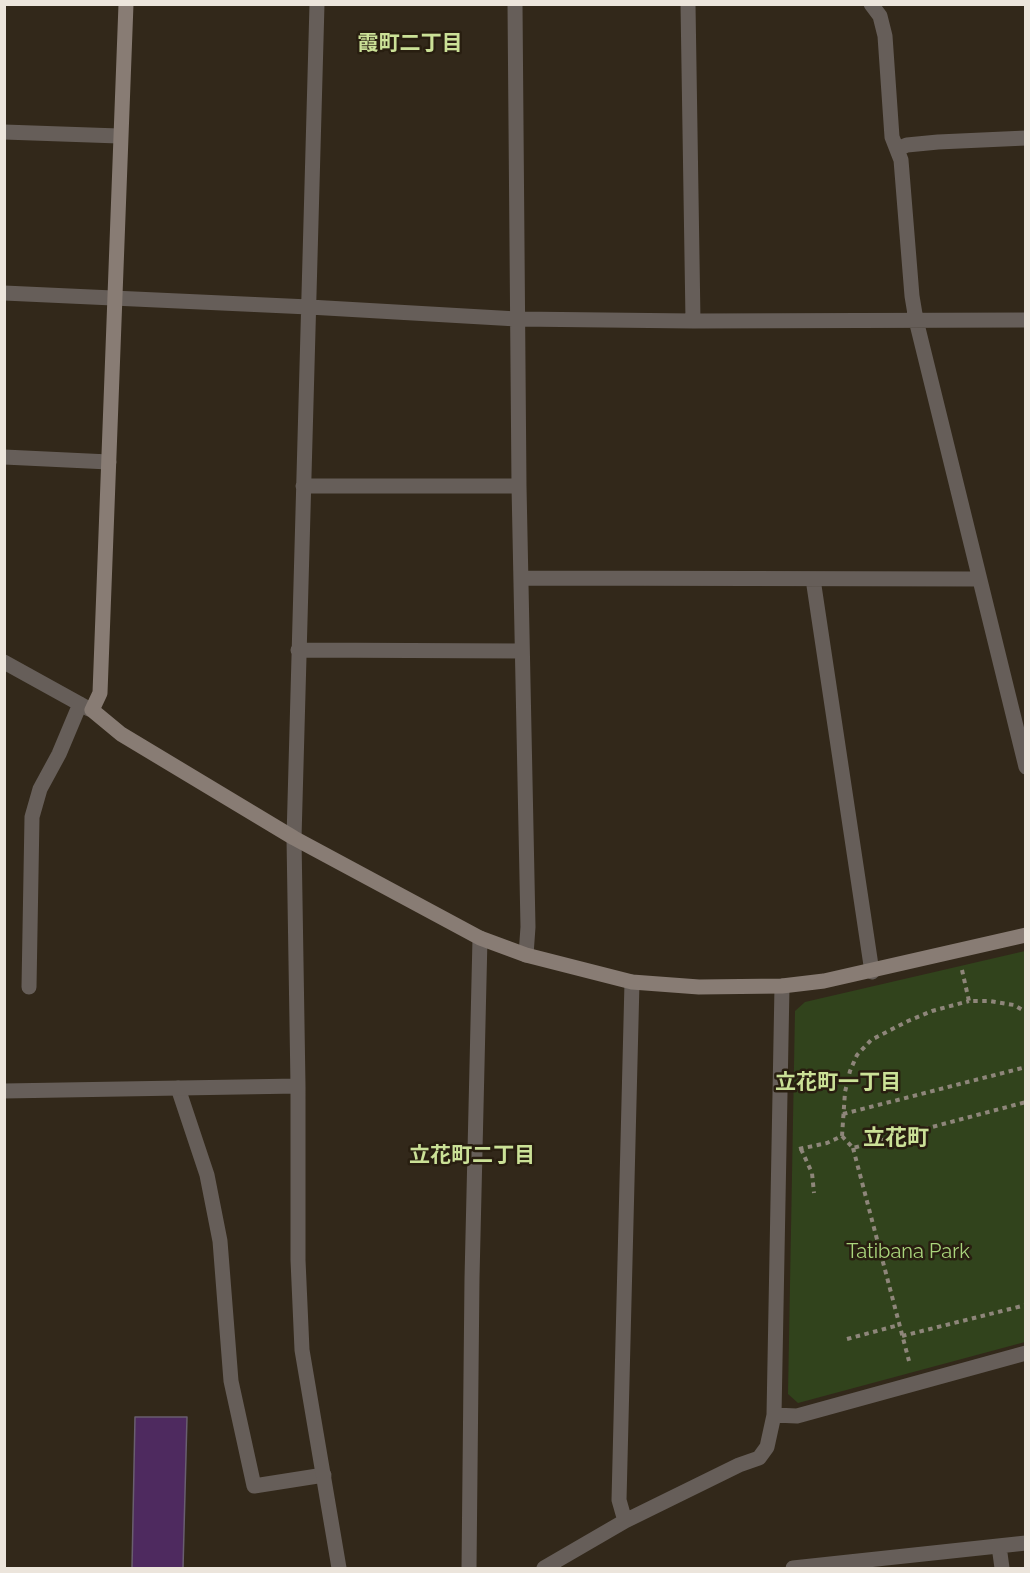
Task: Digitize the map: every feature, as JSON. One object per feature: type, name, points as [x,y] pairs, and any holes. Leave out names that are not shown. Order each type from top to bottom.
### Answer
[{"type":"street","points":[[29,987],[32,817],[40,789],[59,754],[86,707],[100,693],[119,136],[126,4]]},
{"type":"street","points":[[317,4],[294,838],[298,1260],[302,1350],[339,1569]]},
{"type":"street","points":[[515,4],[519,486],[528,927],[526,955]]},
{"type":"street","points":[[688,4],[693,321]]},
{"type":"street","points":[[871,4],[880,16],[885,36],[892,137],[901,160],[916,320],[1026,767]]},
{"type":"street","points":[[4,132],[119,136]]},
{"type":"street","points":[[897,149],[907,145],[938,141],[1026,138]]},
{"type":"street","points":[[4,293],[309,307],[517,320],[1026,320]]},
{"type":"street","points":[[4,457],[109,462]]},
{"type":"street","points":[[303,486],[519,486]]},
{"type":"street","points":[[521,578],[978,579]]},
{"type":"street","points":[[813,579],[872,972]]},
{"type":"street","points":[[298,650],[522,651]]},
{"type":"street","points":[[4,662],[86,707],[121,734],[294,838],[480,938],[526,955],[632,982],[699,987],[782,986],[872,972],[1026,935]]},
{"type":"street","points":[[469,1569],[471,1278],[480,938]]},
{"type":"street","points":[[626,1521],[619,1500],[632,982]]},
{"type":"street","points":[[544,1569],[626,1521],[739,1465],[759,1458],[767,1446],[774,1415],[782,986]]},
{"type":"street","points":[[4,1090],[298,1086]]},
{"type":"street","points":[[178,1088],[207,1175],[218,1230],[231,1381],[254,1486],[324,1475]]},
{"type":"street","points":[[774,1415],[797,1416],[1026,1353]]},
{"type":"street","points":[[793,1569],[1026,1543]]},
{"type":"street","points":[[999,1546],[1002,1569]]},
{"type":"path","points":[[957,952],[969,1001]]},
{"type":"path","points":[[909,1361],[853,1148],[842,1136],[850,1071],[857,1055],[871,1041],[908,1021],[950,1004],[990,1001],[1014,1005],[1026,1012]]},
{"type":"path","points":[[843,1114],[1026,1067]]},
{"type":"path","points":[[853,1148],[1026,1102]]},
{"type":"path","points":[[778,1155],[827,1143],[842,1136]]},
{"type":"path","points":[[801,1149],[812,1173],[814,1192]]},
{"type":"path","points":[[902,1336],[1026,1305]]},
{"type":"path","points":[[847,1339],[899,1325]]},
{"type":"green space","name":"Tatibana Park","points":[[1025,951],[1025,1342],[798,1403],[788,1394],[795,1011],[805,1002]]},
{"type":"building","points":[[135,1417],[187,1417],[183,1568],[132,1568]]},
{"type":"district","name":"霞町二丁目","points":[[410,44]]},
{"type":"district","name":"立花町一丁目","points":[[838,1083]]},
{"type":"district","name":"立花町","points":[[896,1138]]},
{"type":"district","name":"立花町二丁目","points":[[472,1156]]}]
